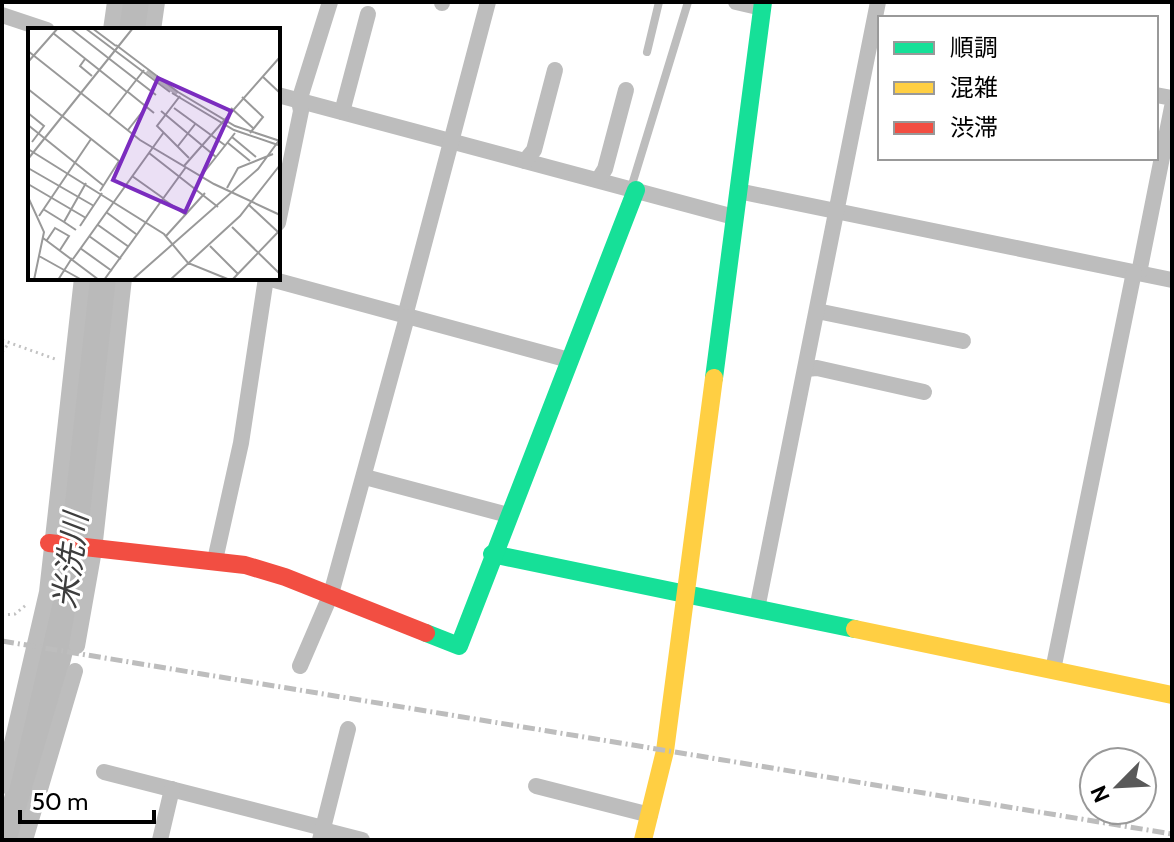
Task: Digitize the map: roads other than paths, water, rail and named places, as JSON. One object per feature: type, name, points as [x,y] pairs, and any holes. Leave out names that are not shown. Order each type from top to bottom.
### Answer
[{"type":"street","points":[[111,28],[115,2]]},
{"type":"street","points":[[153,28],[157,2]]},
{"type":"street","points":[[280,213],[301,111],[299,101],[330,2]]},
{"type":"street","points":[[300,666],[331,594],[365,477],[488,2]]},
{"type":"street","points":[[643,840],[665,751],[762,5],[736,2]]},
{"type":"street","points":[[757,609],[878,2]]},
{"type":"street","points":[[342,112],[368,14]]},
{"type":"street","points":[[2,15],[41,28]]},
{"type":"street","points":[[525,161],[534,150],[555,70]]},
{"type":"street","points":[[598,180],[605,169],[626,90]]},
{"type":"street","points":[[280,96],[734,217]]},
{"type":"street","points":[[1053,670],[1172,107]]},
{"type":"street","points":[[52,544],[215,560],[285,577],[459,646],[633,189]]},
{"type":"street","points":[[738,191],[1172,280]]},
{"type":"street","points":[[2,786],[47,592],[82,280]]},
{"type":"street","points":[[77,646],[124,280]]},
{"type":"street","points":[[215,560],[241,443],[267,280]]},
{"type":"street","points":[[274,280],[569,360]]},
{"type":"street","points":[[817,311],[963,341]]},
{"type":"street","points":[[806,369],[817,368],[924,392]]},
{"type":"street","points":[[365,477],[508,515]]},
{"type":"street","points":[[492,554],[1172,695]]},
{"type":"street","points":[[25,840],[75,671]]},
{"type":"street","points":[[322,833],[348,729]]},
{"type":"street","points":[[104,772],[322,833],[362,840]]},
{"type":"street","points":[[536,786],[650,815]]},
{"type":"street","points":[[160,840],[172,789]]},
{"type":"lane","points":[[647,52],[659,2]]},
{"type":"lane","points":[[633,189],[688,2]]},
{"type":"waterway","name":"米洗川","points":[[133,28],[136,2]]},
{"type":"waterway","name":"米洗川","points":[[10,840],[62,630],[104,280]]},
{"type":"railway","points":[[2,641],[1172,834]]}]
